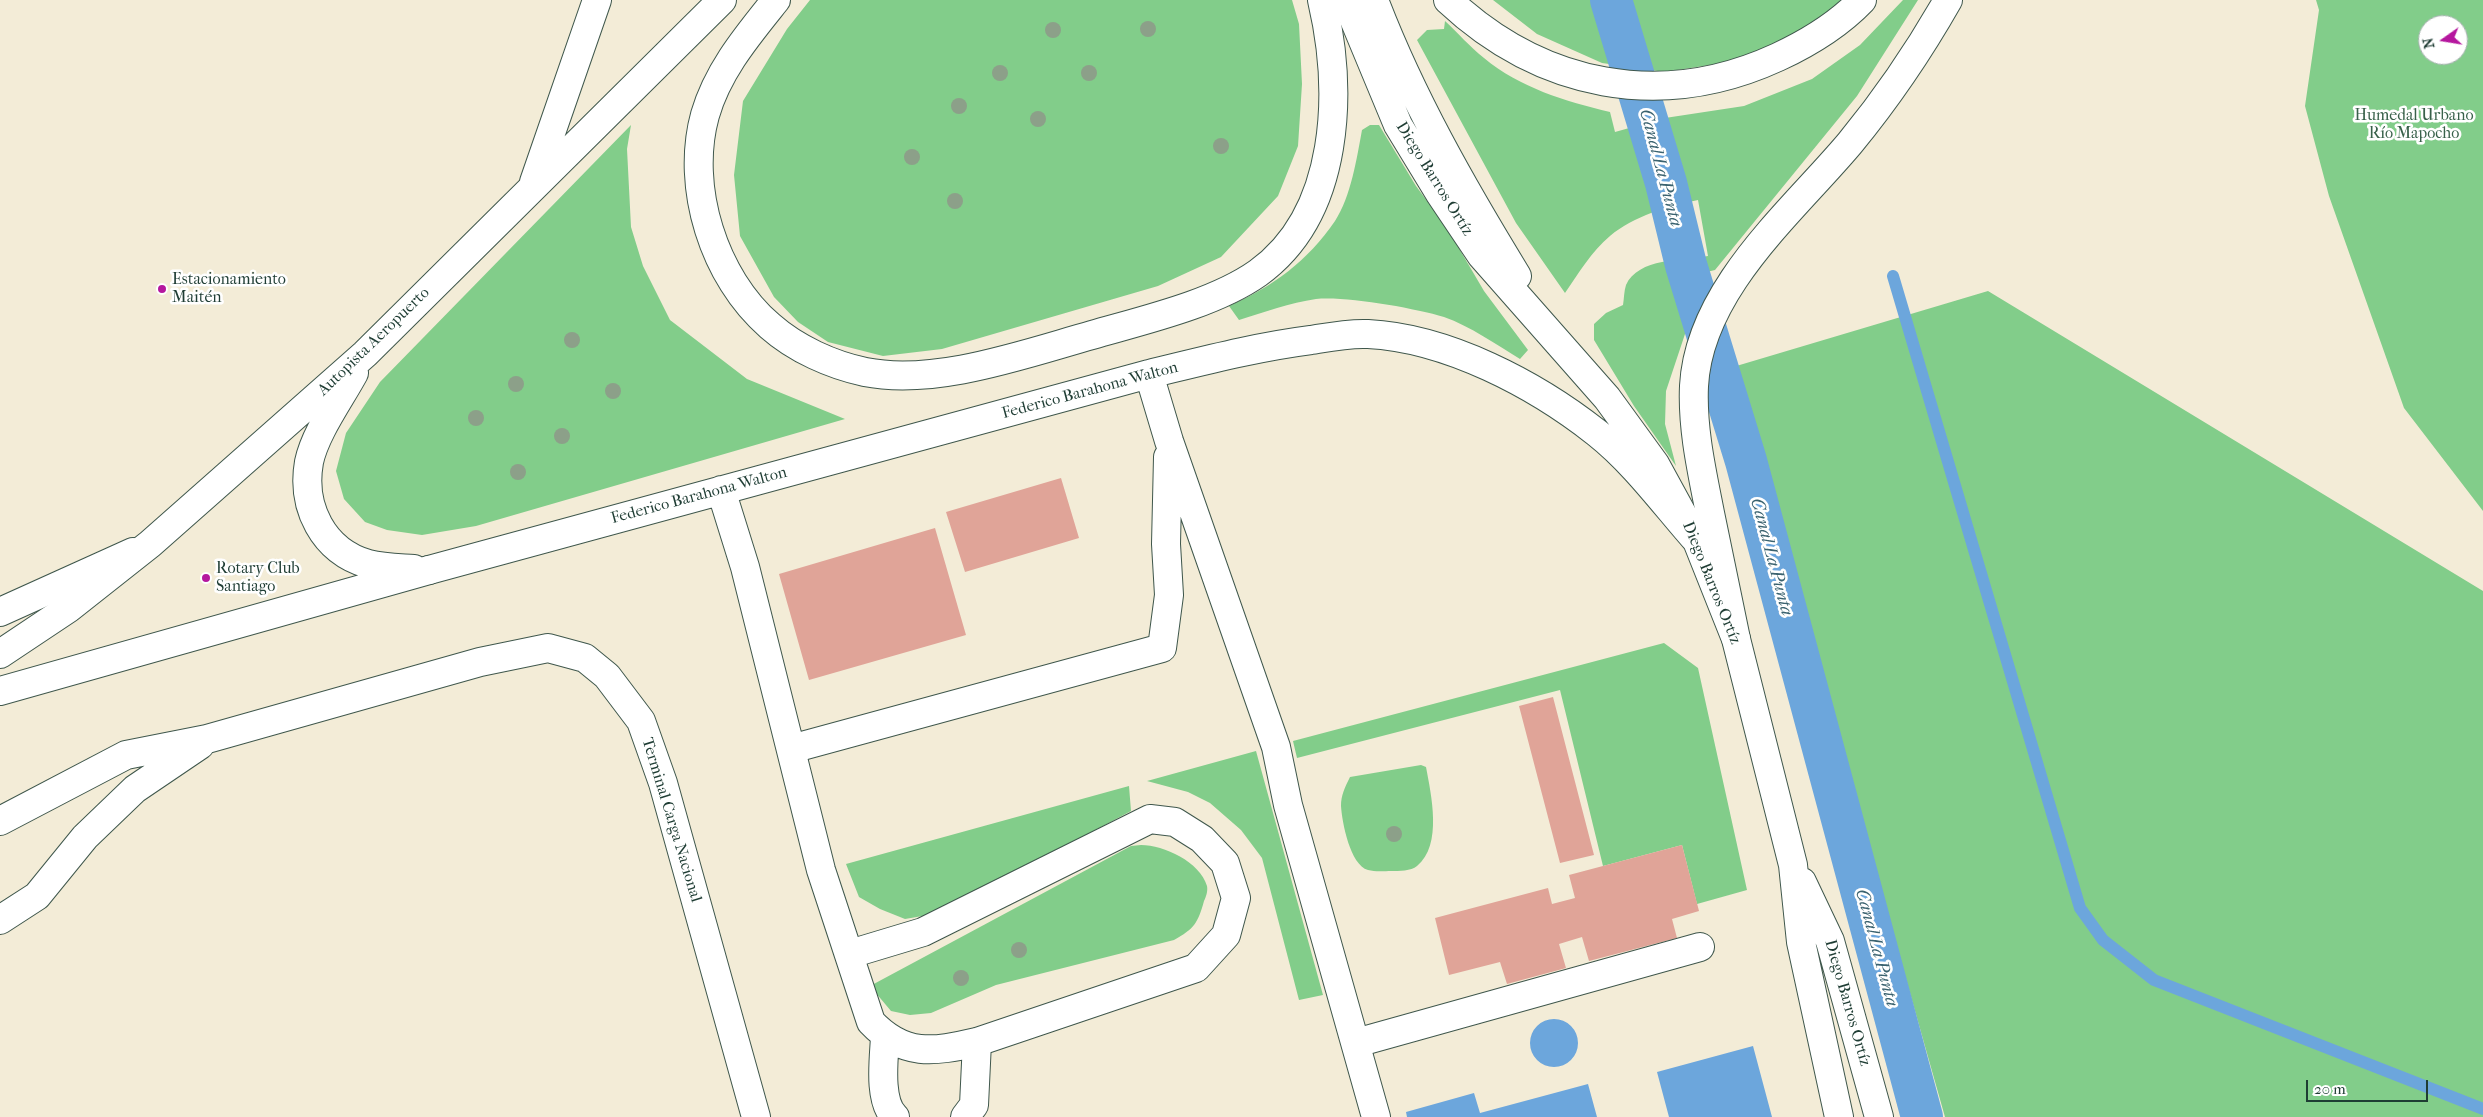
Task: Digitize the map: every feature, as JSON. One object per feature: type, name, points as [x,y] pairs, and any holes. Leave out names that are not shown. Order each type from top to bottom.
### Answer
[{"type":"main road","points":[[532,188],[597,0]]},
{"type":"main road","name":"Autopista Aeropuerto","points":[[0,654],[69,608],[150,544],[365,354],[722,0]]},
{"type":"main road","points":[[776,0],[730,57],[705,115],[699,155],[700,191],[710,231],[723,264],[744,298],[770,326],[797,346],[836,364],[868,372],[901,375],[976,367],[1148,319],[1225,292],[1259,272],[1285,246],[1306,217],[1316,199],[1323,177],[1329,144],[1333,81],[1322,0]]},
{"type":"main road","name":"Diego Barros Ortíz","points":[[1346,0],[1398,125],[1440,194],[1481,255],[1607,398],[1655,464],[1697,541],[1736,639],[1793,865],[1801,942],[1839,1117]]},
{"type":"main road","name":"Diego Barros Ortíz","points":[[1374,0],[1391,44],[1472,203],[1555,337]]},
{"type":"main road","points":[[1448,0],[1470,20],[1498,41],[1522,54],[1564,72],[1600,82],[1638,87],[1674,86],[1715,79],[1771,60],[1794,50],[1827,29],[1862,0]]},
{"type":"main road","points":[[1736,639],[1699,457],[1694,415],[1694,385],[1698,358],[1706,331],[1722,301],[1754,252],[1792,205],[1849,144],[1887,95],[1920,50],[1948,0]]},
{"type":"main road","name":"Federico Barahona Walton","points":[[0,691],[429,570],[1149,374],[1246,350],[1331,337],[1366,334],[1412,339],[1460,353],[1541,395],[1597,434],[1633,469],[1697,541]]},
{"type":"main road","points":[[365,354],[317,440],[309,462],[308,487],[310,510],[321,530],[333,545],[348,556],[368,564],[429,570]]},
{"type":"main road","points":[[1149,374],[1169,440],[1276,747],[1288,805],[1376,1117]]},
{"type":"main road","points":[[791,749],[1162,648],[1169,595],[1166,544],[1169,440]]},
{"type":"main road","points":[[721,490],[746,567],[821,870],[871,1022],[885,1037],[912,1048],[943,1050],[977,1042],[1196,968],[1226,935],[1236,898],[1225,863],[1202,839],[1175,822],[1150,819],[923,932],[850,954]]},
{"type":"main road","points":[[0,612],[150,544]]},
{"type":"main road","name":"Terminal Carga Nacional","points":[[207,739],[480,662],[548,648],[585,658],[607,676],[641,721],[663,783],[756,1117]]},
{"type":"main road","points":[[0,822],[126,755],[207,739]]},
{"type":"main road","points":[[0,920],[37,896],[85,837],[135,789],[207,739]]},
{"type":"main road","name":"Diego Barros Ortíz","points":[[1793,865],[1830,941],[1879,1117]]},
{"type":"main road","points":[[1356,1043],[1700,947]]},
{"type":"main road","points":[[885,1037],[883,1082],[891,1113],[895,1117]]},
{"type":"main road","points":[[965,1117],[974,1105],[977,1042]]},
{"type":"green space","points":[[810,0],[1292,0],[1299,24],[1302,84],[1298,146],[1278,196],[1221,257],[1158,286],[942,349],[883,356],[828,342],[798,322],[774,297],[740,236],[734,175],[743,101],[787,29]]},
{"type":"green space","points":[[1493,0],[1845,0],[1841,5],[1786,39],[1735,61],[1665,72],[1602,63],[1537,34]]},
{"type":"green space","points":[[1903,0],[1918,0],[1857,96],[1715,270],[1682,278],[1688,325],[1666,391],[1665,424],[1676,466],[1634,406],[1594,340],[1594,324],[1606,313],[1623,305],[1626,285],[1632,276],[1640,270],[1662,262],[1708,256],[1698,200],[1675,205],[1640,217],[1619,229],[1597,249],[1565,293],[1516,223],[1417,40],[1427,30],[1444,29],[1445,21],[1479,54],[1513,78],[1560,98],[1610,112],[1615,132],[1665,118],[1744,106],[1812,79],[1860,45]]},
{"type":"green space","name":"Humedal Urbano Río Mapocho","points":[[2316,0],[2483,0],[2483,511],[2404,408],[2329,196],[2305,106],[2319,10]]},
{"type":"green space","points":[[631,125],[627,149],[631,227],[643,266],[670,320],[747,379],[845,419],[476,526],[422,535],[387,530],[365,522],[344,499],[336,471],[346,433],[380,382]]},
{"type":"green space","points":[[1370,125],[1379,125],[1416,186],[1447,228],[1484,291],[1528,350],[1520,359],[1464,325],[1444,317],[1398,307],[1344,299],[1316,299],[1287,305],[1239,320],[1229,306],[1245,299],[1288,271],[1313,248],[1335,221],[1341,211],[1353,177],[1362,130]]},
{"type":"green space","points":[[1988,291],[2483,591],[2483,1117],[1945,1117],[1733,367]]},
{"type":"green space","points":[[1664,643],[1698,668],[1747,890],[1697,904],[1682,845],[1603,866],[1560,690],[1297,758],[1293,741]]},
{"type":"green space","points":[[1256,751],[1323,995],[1299,1000],[1262,858],[1241,830],[1210,803],[1188,792],[1147,781]]},
{"type":"green space","points":[[1421,765],[1426,767],[1433,819],[1433,833],[1425,857],[1417,866],[1408,870],[1368,870],[1356,860],[1348,842],[1343,822],[1342,798],[1350,777]]},
{"type":"green space","points":[[1129,786],[1131,811],[940,913],[905,919],[880,909],[859,897],[846,864]]},
{"type":"green space","points":[[1141,845],[1160,848],[1180,856],[1197,869],[1207,886],[1200,915],[1194,925],[1174,940],[996,985],[931,1013],[910,1015],[891,1011],[870,986],[1131,846]]},
{"type":"water","points":[[1554,1019],[1563,1021],[1571,1026],[1576,1034],[1578,1043],[1576,1052],[1571,1060],[1563,1065],[1554,1067],[1545,1065],[1537,1060],[1532,1052],[1530,1043],[1532,1034],[1537,1026],[1545,1021]]},
{"type":"water","points":[[1753,1046],[1772,1117],[1669,1117],[1657,1072]]},
{"type":"water","points":[[1588,1084],[1597,1117],[1407,1117],[1406,1112],[1474,1093],[1480,1113]]},
{"type":"building","points":[[1061,478],[1079,538],[965,572],[946,512]]},
{"type":"building","points":[[935,528],[966,635],[809,680],[779,574]]},
{"type":"building","points":[[1553,697],[1594,855],[1560,863],[1519,706]]},
{"type":"building","points":[[1682,845],[1699,911],[1672,919],[1677,938],[1589,961],[1582,937],[1559,944],[1566,968],[1507,984],[1500,962],[1449,975],[1435,918],[1548,888],[1552,904],[1575,898],[1569,875]]},
{"type":"waterway","name":"Canal La Punta","points":[[1611,0],[1666,183],[1686,265],[1746,461],[1922,1117]]},
{"type":"waterway","points":[[1893,276],[2080,908],[2103,940],[2154,980],[2483,1109]]},
{"type":"place","name":"Estacionamiento Maitén","points":[[162,289]]},
{"type":"place","name":"Rotary Club Santiago","points":[[206,578]]}]
